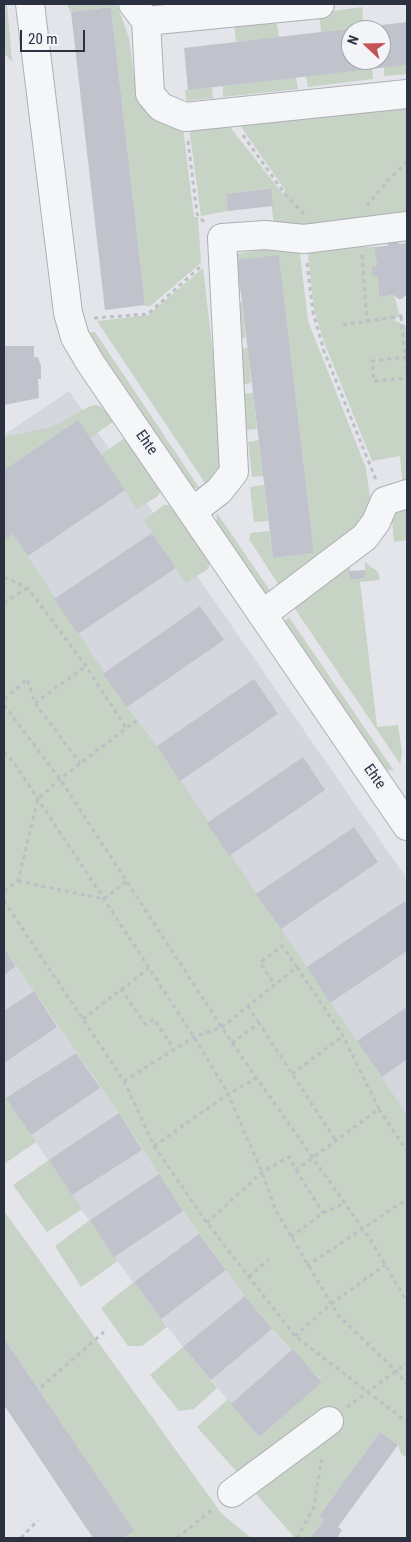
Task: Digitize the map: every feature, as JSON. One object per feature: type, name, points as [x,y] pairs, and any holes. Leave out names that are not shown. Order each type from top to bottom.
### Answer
[{"type":"street","name":"Ehte","points":[[30,4],[68,313],[75,337],[90,364],[193,511],[407,826]]},
{"type":"street","points":[[320,4],[139,12],[150,94],[161,107],[185,117],[407,94]]},
{"type":"street","points":[[193,511],[219,491],[234,472],[222,238],[265,235],[304,239],[407,226]]},
{"type":"street","points":[[263,614],[365,537],[396,498]]},
{"type":"street","points":[[232,1493],[328,1421]]},
{"type":"path","points":[[227,113],[285,194]]},
{"type":"path","points":[[93,318],[148,314],[203,264],[222,238],[197,214],[185,117]]},
{"type":"path","points":[[367,322],[352,233],[387,181],[407,162]]},
{"type":"path","points":[[304,239],[312,312],[324,351],[396,498]]},
{"type":"path","points":[[343,325],[407,315]]},
{"type":"path","points":[[401,317],[406,357],[407,376],[374,381],[372,361],[406,357]]},
{"type":"path","points":[[4,577],[28,588],[86,666],[126,728]]},
{"type":"path","points":[[4,603],[28,588]]},
{"type":"path","points":[[35,703],[86,666]]},
{"type":"path","points":[[4,699],[27,679],[35,703],[80,763]]},
{"type":"path","points":[[4,705],[60,779],[232,1043],[363,1229],[407,1302]]},
{"type":"path","points":[[4,891],[18,881],[38,798],[137,720]]},
{"type":"path","points":[[4,752],[14,763],[38,798],[194,1037],[228,1094],[262,1172],[275,1210],[338,1315],[407,1384]]},
{"type":"path","points":[[18,881],[104,899],[127,881]]},
{"type":"path","points":[[4,901],[124,1081],[154,1146],[207,1223],[295,1336],[407,1422]]},
{"type":"path","points":[[275,985],[260,963],[282,946],[343,1036],[379,1109],[407,1151]]},
{"type":"path","points":[[124,1081],[194,1037],[222,1027],[297,967]]},
{"type":"path","points":[[82,1019],[149,968]]},
{"type":"path","points":[[121,989],[145,1024],[154,1019],[174,1049]]},
{"type":"path","points":[[248,1006],[336,1141]]},
{"type":"path","points":[[232,1043],[259,1023]]},
{"type":"path","points":[[292,1074],[343,1036]]},
{"type":"path","points":[[154,1146],[228,1094],[257,1078]]},
{"type":"path","points":[[296,1170],[379,1109]]},
{"type":"path","points":[[207,1223],[262,1172],[288,1157],[323,1213]]},
{"type":"path","points":[[307,1266],[407,1199]]},
{"type":"path","points":[[291,1237],[323,1213],[345,1203]]},
{"type":"path","points":[[249,1277],[269,1259]]},
{"type":"path","points":[[295,1336],[331,1304],[386,1265]]},
{"type":"path","points":[[41,1387],[104,1332]]},
{"type":"path","points":[[297,1538],[314,1507],[328,1421],[407,1363]]},
{"type":"path","points":[[177,1538],[232,1493]]},
{"type":"path","points":[[21,1538],[38,1520]]},
{"type":"shaded area","points":[[69,391],[407,879],[407,1163],[4,577],[4,435]]},
{"type":"shaded area","points":[[4,948],[119,1113],[183,1211],[245,1296],[272,1329],[322,1382],[331,1395],[259,1437],[183,1347],[114,1257],[4,1096]]},
{"type":"green space","points":[[4,4],[7,4],[12,62],[4,53]]},
{"type":"green space","points":[[115,4],[118,7],[129,38],[136,90],[141,105],[148,115],[159,122],[182,120],[194,217],[198,217],[201,263],[149,307],[145,305],[111,7],[71,12],[67,5]]},
{"type":"green space","points":[[362,7],[363,20],[341,20],[341,30],[321,32],[319,13]]},
{"type":"green space","points":[[276,18],[279,37],[236,42],[234,22]]},
{"type":"green space","points":[[407,65],[407,74],[384,76],[384,70],[391,70],[391,66]]},
{"type":"green space","points":[[372,70],[373,79],[308,87],[306,76]]},
{"type":"green space","points":[[296,77],[298,89],[223,97],[223,86]]},
{"type":"green space","points":[[212,87],[213,98],[187,101],[185,90]]},
{"type":"green space","points":[[407,101],[407,222],[274,227],[270,188],[226,194],[228,211],[201,216],[189,127],[226,122],[283,194],[285,190],[237,121]]},
{"type":"green space","points":[[294,244],[299,247],[308,321],[366,468],[371,505],[362,527],[282,590],[249,539],[251,533],[269,531],[273,558],[314,553],[279,256],[241,291],[231,293],[236,254]]},
{"type":"green space","points":[[357,246],[374,247],[377,266],[372,268],[371,273],[378,277],[379,297],[394,295],[399,313],[395,321],[407,326],[407,489],[403,489],[400,456],[372,461],[324,342],[314,310],[308,255],[311,251]]},
{"type":"green space","points":[[203,268],[225,457],[224,468],[207,486],[97,321],[148,315]]},
{"type":"green space","points":[[242,302],[246,338],[236,339],[231,303]]},
{"type":"green space","points":[[90,332],[95,332],[200,489],[190,487],[99,353]]},
{"type":"green space","points":[[248,348],[251,383],[242,385],[237,349]]},
{"type":"green space","points":[[253,393],[257,429],[247,430],[243,394]]},
{"type":"green space","points":[[97,405],[110,412],[113,422],[90,438],[77,420],[4,470],[4,437],[52,427],[90,406]]},
{"type":"green space","points":[[123,439],[127,439],[162,488],[158,496],[137,509],[101,455]]},
{"type":"green space","points":[[259,440],[263,476],[252,477],[248,442]]},
{"type":"green space","points":[[264,485],[268,521],[254,522],[250,487]]},
{"type":"green space","points":[[407,502],[407,540],[394,542],[392,518],[401,506]]},
{"type":"green space","points":[[164,505],[174,505],[211,560],[208,569],[186,583],[144,520]]},
{"type":"green space","points":[[217,513],[271,592],[268,595],[262,592],[216,525]]},
{"type":"green space","points":[[13,534],[127,707],[157,746],[407,1115],[407,1458],[401,1454],[398,1445],[380,1432],[319,1516],[324,1520],[310,1538],[295,1538],[197,1427],[228,1399],[259,1437],[322,1381],[272,1329],[245,1296],[183,1211],[119,1113],[4,948],[4,541]]},
{"type":"green space","points":[[365,562],[378,572],[380,580],[360,582],[377,727],[398,725],[402,753],[400,764],[295,609],[297,605],[350,565],[350,580],[365,578]]},
{"type":"green space","points":[[289,617],[394,771],[383,769],[283,622]]},
{"type":"green space","points":[[6,1098],[36,1142],[4,1164],[4,1100]]},
{"type":"green space","points":[[49,1160],[82,1209],[47,1232],[13,1185]]},
{"type":"green space","points":[[4,1211],[221,1513],[251,1538],[122,1538],[133,1530],[4,1338]]},
{"type":"green space","points":[[90,1220],[118,1261],[81,1287],[55,1246]]},
{"type":"green space","points":[[134,1282],[167,1327],[142,1346],[128,1346],[101,1308]]},
{"type":"green space","points":[[183,1347],[217,1388],[194,1409],[179,1411],[150,1375]]},
{"type":"building","points":[[111,7],[145,305],[105,310],[71,12]]},
{"type":"building","points":[[407,22],[407,65],[391,67],[391,24]]},
{"type":"building","points":[[341,30],[341,70],[363,70],[188,90],[184,48]]},
{"type":"building","points":[[271,188],[273,206],[228,211],[226,194]]},
{"type":"building","points":[[398,241],[399,244],[407,243],[407,294],[402,299],[398,299],[394,295],[379,297],[378,277],[371,274],[372,267],[377,266],[374,247],[387,246],[389,242]]},
{"type":"building","points":[[279,255],[314,553],[273,558],[237,260]]},
{"type":"building","points":[[4,346],[34,346],[34,357],[38,357],[41,366],[41,379],[38,379],[39,398],[4,405]]},
{"type":"building","points":[[78,420],[125,490],[28,556],[13,534],[4,541],[4,470]]},
{"type":"building","points":[[152,533],[176,568],[78,634],[54,599]]},
{"type":"building","points":[[365,570],[365,578],[350,580],[349,571]]},
{"type":"building","points":[[200,606],[224,640],[127,707],[103,674]]},
{"type":"building","points":[[254,679],[278,714],[180,781],[157,746]]},
{"type":"building","points":[[303,757],[325,790],[229,856],[207,823]]},
{"type":"building","points":[[354,827],[378,862],[281,929],[256,894]]},
{"type":"building","points":[[405,901],[407,905],[407,951],[330,1003],[307,967]]},
{"type":"building","points":[[4,948],[16,966],[4,975]]},
{"type":"building","points":[[34,991],[57,1027],[4,1063],[4,1011]]},
{"type":"building","points":[[407,1007],[407,1059],[382,1077],[357,1041]]},
{"type":"building","points":[[76,1053],[100,1088],[31,1135],[6,1098]]},
{"type":"building","points":[[119,1113],[142,1150],[72,1195],[49,1160]]},
{"type":"building","points":[[159,1174],[183,1211],[114,1257],[90,1220]]},
{"type":"building","points":[[199,1234],[226,1270],[161,1319],[134,1282]]},
{"type":"building","points":[[245,1296],[272,1329],[211,1380],[183,1347]]},
{"type":"building","points":[[4,1338],[134,1531],[122,1538],[93,1538],[4,1405]]},
{"type":"building","points":[[293,1349],[322,1382],[259,1437],[231,1404]]},
{"type":"building","points":[[380,1432],[398,1445],[338,1527],[342,1530],[337,1538],[310,1538],[324,1520],[319,1516]]}]
